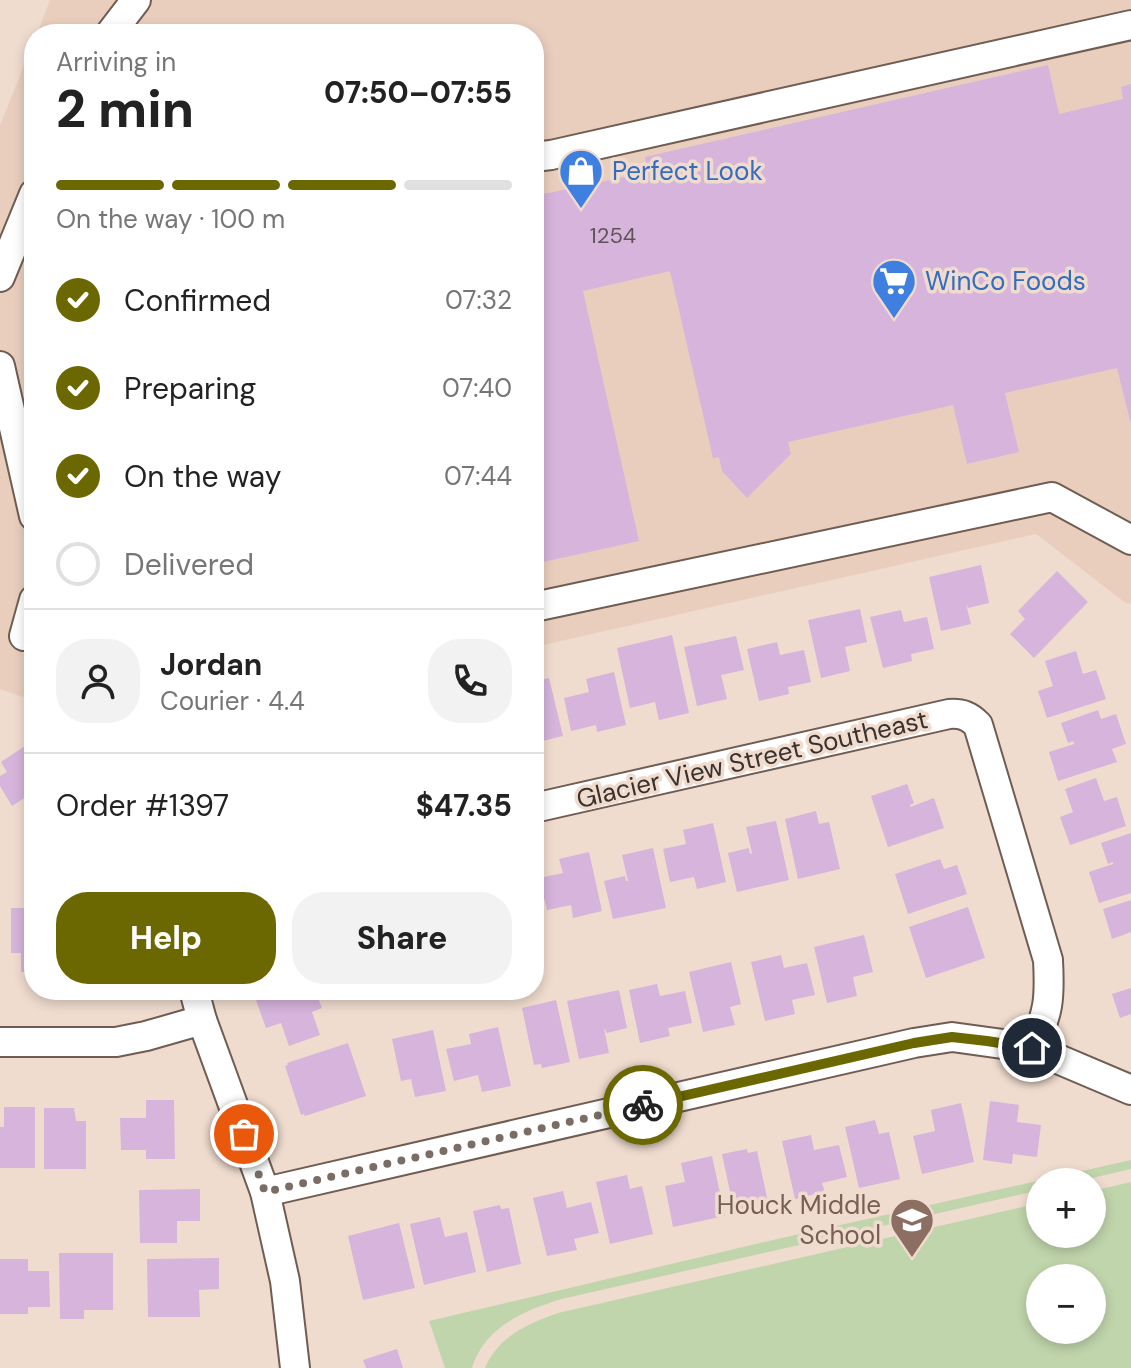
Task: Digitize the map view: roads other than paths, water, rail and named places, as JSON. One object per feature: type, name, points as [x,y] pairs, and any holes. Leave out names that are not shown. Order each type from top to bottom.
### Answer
[{"type":"street","points":[[118,24],[136,0]]},
{"type":"street","points":[[544,156],[1131,25]]},
{"type":"street","points":[[14,261],[24,228]]},
{"type":"street","points":[[0,366],[24,472]]},
{"type":"street","points":[[544,605],[1052,497],[1131,540]]},
{"type":"street","name":"Glacier View Street Southeast","points":[[544,806],[949,714],[969,716],[978,725],[1048,960],[1050,995],[1043,1025],[1032,1048]]},
{"type":"street","points":[[197,1000],[265,1192],[285,1281],[290,1367]]},
{"type":"street","points":[[0,1042],[116,1042],[202,1020]]},
{"type":"street","points":[[265,1192],[914,1043],[952,1037],[1032,1048],[1131,1090]]},
{"type":"place","name":"Perfect Look","points":[[581,210]]},
{"type":"place","name":"WinCo Foods","points":[[894,320]]},
{"type":"place","name":"Houck Middle School","points":[[912,1259]]}]
